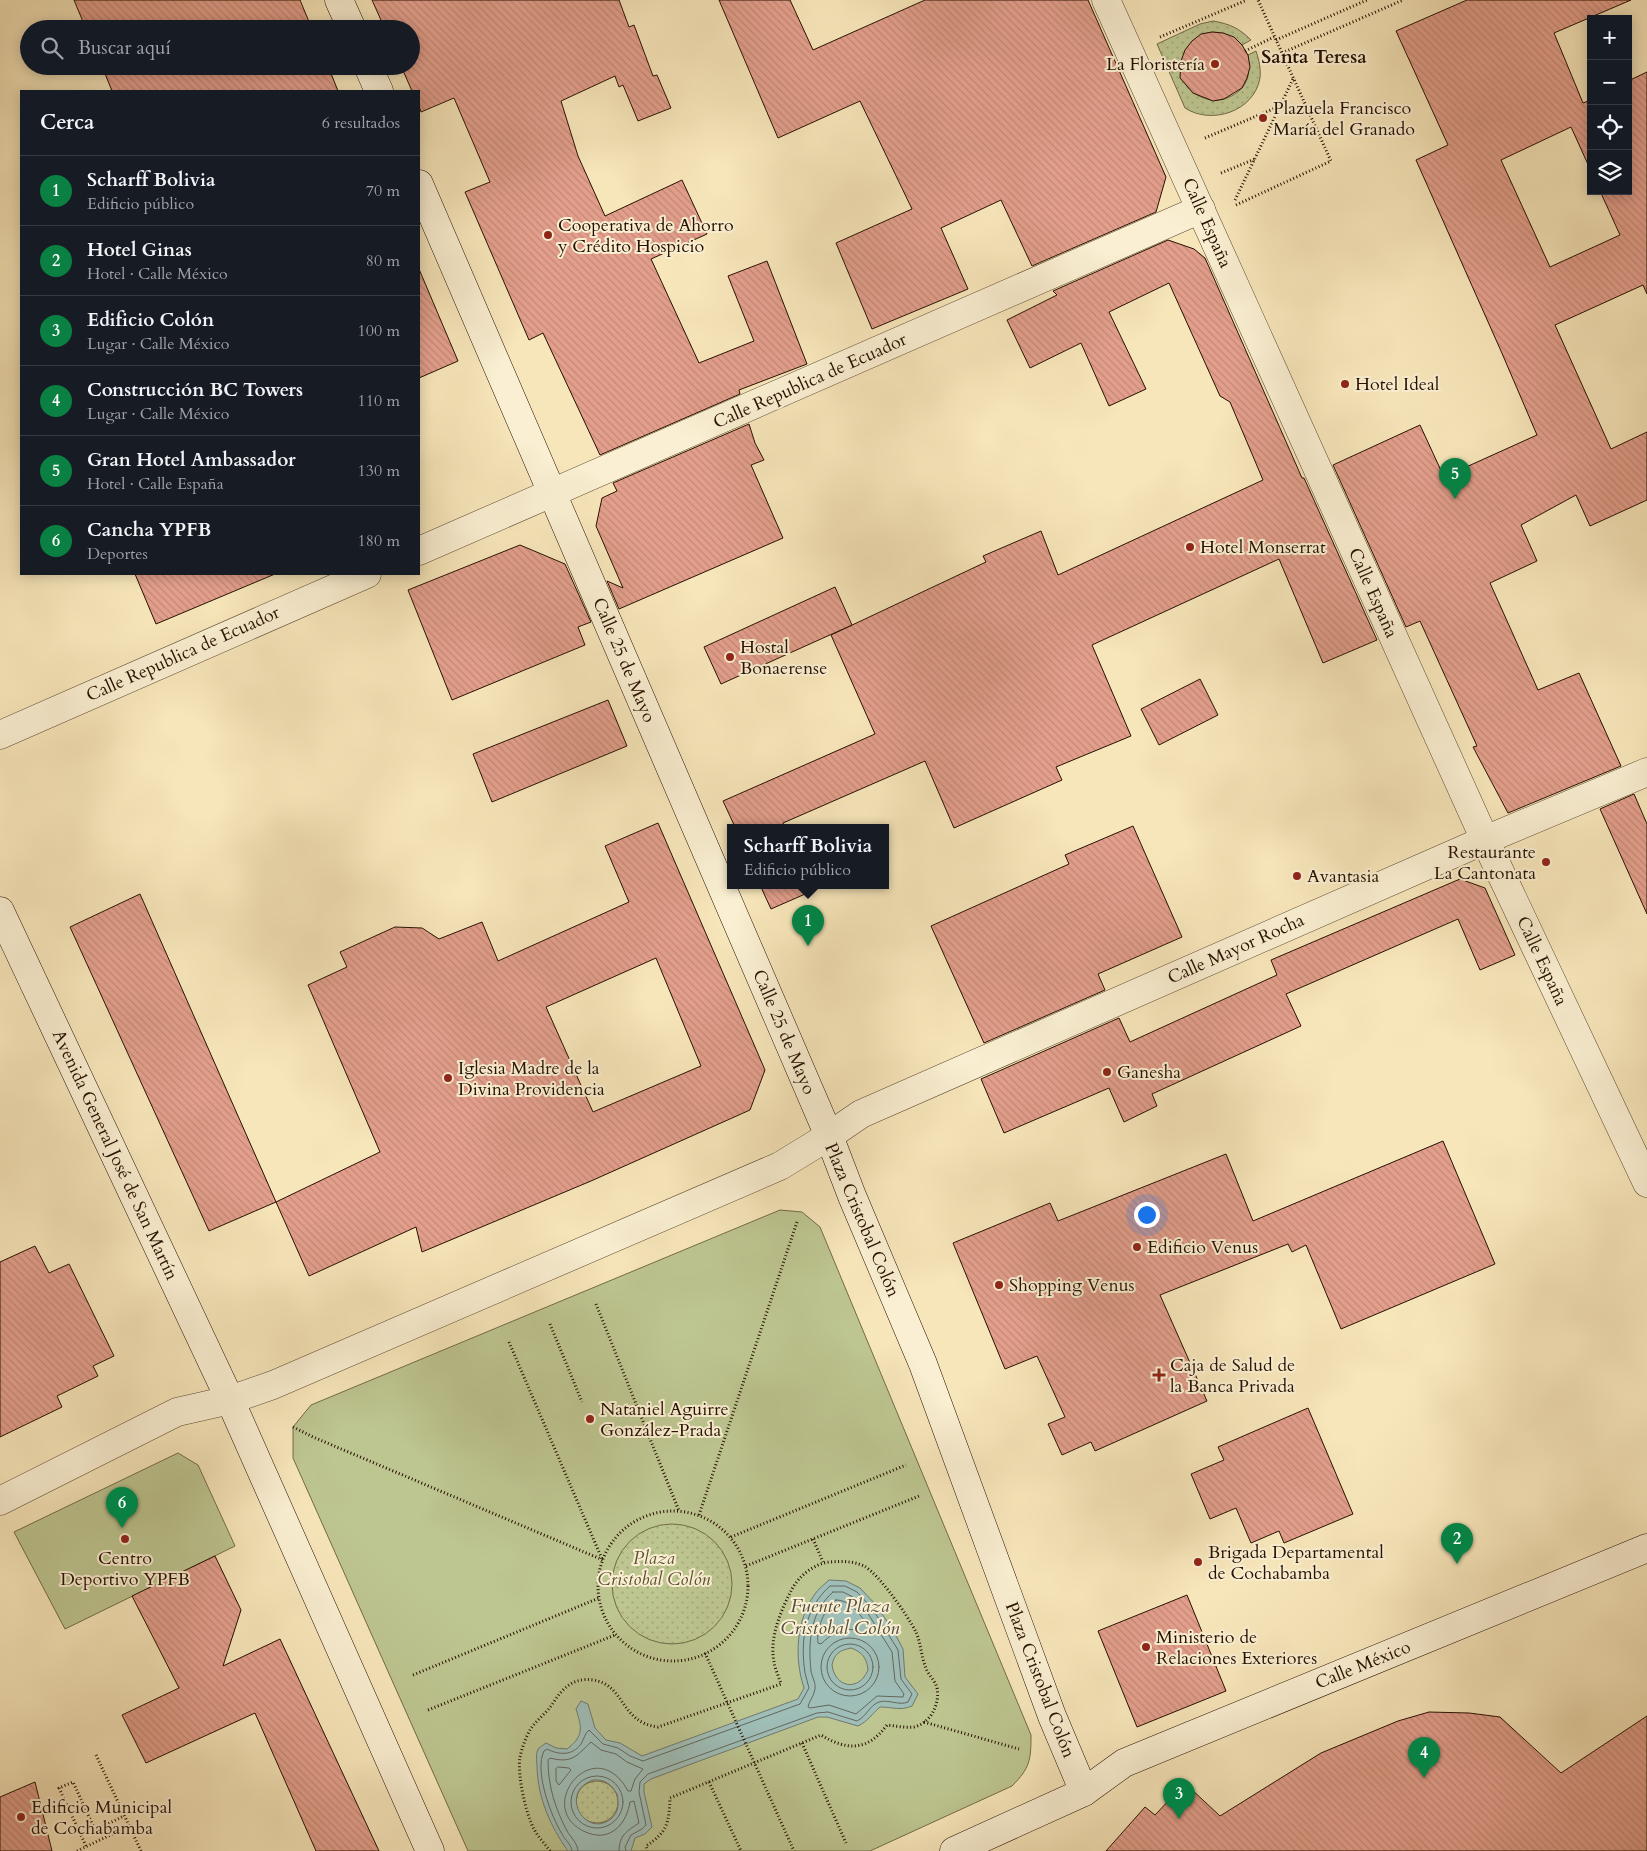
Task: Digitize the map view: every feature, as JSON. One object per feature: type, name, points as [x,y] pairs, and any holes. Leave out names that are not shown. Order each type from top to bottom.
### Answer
[{"type":"street","points":[[339,0],[348,20]]},
{"type":"street","name":"Calle España","points":[[1106,0],[1485,840],[1647,1183]]},
{"type":"street","points":[[372,75],[379,90]]},
{"type":"street","name":"Calle 25 de Mayo","points":[[420,186],[829,1136]]},
{"type":"street","name":"Calle Republica de Ecuador","points":[[420,551],[1201,209]]},
{"type":"street","name":"Calle Republica de Ecuador","points":[[0,735],[365,575]]},
{"type":"street","name":"Calle Mayor Rocha","points":[[829,1136],[861,1114],[1485,840],[1647,772]]},
{"type":"street","name":"Avenida General José de San Martín","points":[[0,911],[230,1400]]},
{"type":"street","name":"Plaza Cristobal Colón","points":[[0,1501],[177,1412],[230,1400],[273,1385],[780,1166],[829,1136],[852,1196],[923,1364],[1052,1716],[1084,1792]]},
{"type":"street","points":[[230,1400],[430,1851]]},
{"type":"street","name":"Calle México","points":[[1084,1792],[1124,1763],[1647,1548]]},
{"type":"street","points":[[954,1851],[1084,1792]]},
{"type":"path","points":[[1159,37],[1248,0]]},
{"type":"path","points":[[1258,0],[1331,161],[1232,206],[1293,78]]},
{"type":"path","points":[[1245,50],[1366,0]]},
{"type":"path","points":[[1282,53],[1403,0]]},
{"type":"path","points":[[1204,139],[1281,106]]},
{"type":"path","points":[[1220,173],[1255,158]]},
{"type":"path","points":[[699,1515],[797,1222]]},
{"type":"path","points":[[596,1304],[679,1511]]},
{"type":"path","points":[[550,1324],[582,1402]]},
{"type":"path","points":[[509,1342],[602,1560]]},
{"type":"path","points":[[293,1427],[602,1560]]},
{"type":"path","points":[[731,1537],[906,1465]]},
{"type":"path","points":[[746,1566],[919,1496]]},
{"type":"path","points":[[679,1511],[699,1515],[717,1524],[731,1537],[740,1551],[746,1566],[749,1592],[742,1617],[727,1638],[705,1653],[683,1660],[659,1659],[637,1652],[616,1635],[606,1619],[599,1598],[598,1579],[602,1560],[620,1534],[636,1521],[657,1513],[679,1511]]},
{"type":"path","points":[[813,1539],[822,1562]]},
{"type":"path","points":[[550,1851],[534,1828],[523,1796],[520,1759],[530,1730],[552,1704],[558,1693],[568,1685],[580,1680],[593,1680],[605,1684],[615,1692],[628,1713],[637,1721],[647,1726],[658,1728],[781,1684],[774,1661],[774,1640],[782,1608],[797,1580],[822,1562],[846,1561],[865,1567],[893,1596],[916,1633],[926,1670],[933,1678],[937,1687],[938,1697],[931,1716],[915,1726],[887,1725],[880,1735],[870,1742],[858,1746],[834,1743],[821,1735],[670,1798],[670,1818],[665,1830],[660,1838],[646,1846],[647,1851]]},
{"type":"path","points":[[413,1675],[599,1598]]},
{"type":"path","points":[[428,1710],[616,1635]]},
{"type":"path","points":[[705,1653],[794,1851]]},
{"type":"path","points":[[924,1722],[1019,1749]]},
{"type":"path","points":[[802,1742],[846,1843]]},
{"type":"path","points":[[96,1755],[141,1851]]},
{"type":"path","points":[[86,1846],[59,1788],[73,1782],[95,1830],[124,1816]]},
{"type":"path","points":[[709,1782],[741,1851]]},
{"type":"path","points":[[77,1851],[130,1826]]},
{"type":"green space","points":[[1213,21],[1234,27],[1251,40],[1242,45],[1224,34],[1208,33],[1195,39],[1186,51],[1182,65],[1184,80],[1193,92],[1211,100],[1228,98],[1236,94],[1245,84],[1248,77],[1248,55],[1256,51],[1260,64],[1260,78],[1256,90],[1240,107],[1219,115],[1207,115],[1195,113],[1185,108],[1157,44],[1200,24]]},
{"type":"green space","name":"Plaza Cristobal Colón","points":[[780,1210],[802,1212],[820,1227],[1031,1735],[1031,1751],[1026,1769],[1012,1786],[870,1851],[468,1851],[293,1458],[293,1427],[311,1405]]},
{"type":"green space","name":"Centro Deportivo YPFB","points":[[178,1453],[198,1465],[235,1546],[65,1629],[14,1532]]},
{"type":"green space","points":[[672,1524],[684,1525],[695,1529],[705,1534],[714,1542],[722,1551],[727,1561],[731,1572],[731,1596],[727,1607],[722,1617],[714,1626],[705,1634],[695,1639],[684,1643],[672,1644],[660,1643],[649,1639],[639,1634],[630,1626],[622,1617],[617,1607],[613,1596],[612,1584],[613,1572],[617,1561],[622,1551],[630,1542],[639,1534],[649,1529],[660,1525]]},
{"type":"green space","points":[[601,1781],[609,1784],[615,1790],[618,1802],[615,1814],[609,1820],[593,1823],[585,1820],[579,1814],[576,1798],[579,1790],[585,1784]]},
{"type":"water","name":"Fuente Plaza Cristobal Colón","points":[[829,1580],[846,1581],[860,1588],[876,1605],[893,1630],[903,1649],[905,1677],[918,1694],[912,1706],[900,1709],[880,1707],[858,1726],[827,1717],[818,1717],[651,1779],[644,1784],[644,1792],[652,1827],[645,1834],[635,1838],[631,1851],[568,1851],[546,1811],[538,1778],[537,1755],[539,1748],[546,1743],[556,1748],[567,1749],[573,1744],[580,1731],[580,1721],[576,1709],[581,1701],[588,1704],[595,1728],[606,1740],[620,1743],[642,1756],[798,1699],[804,1688],[798,1652],[804,1615],[816,1592]],"holes":[[[851,1648],[863,1656],[868,1670],[859,1682],[848,1684],[838,1679],[832,1665],[838,1653]],[[593,1780],[601,1780],[610,1785],[618,1797],[616,1813],[611,1819],[601,1824],[592,1823],[585,1819],[576,1803],[577,1794],[583,1786]]]},
{"type":"building","points":[[74,0],[300,0],[308,20],[82,20]]},
{"type":"building","points":[[372,0],[619,0],[629,27],[634,25],[653,76],[657,75],[671,108],[638,121],[623,85],[619,87],[615,76],[561,101],[578,156],[605,216],[682,180],[707,234],[651,259],[699,363],[754,341],[728,276],[767,261],[807,364],[739,390],[740,394],[600,455],[543,333],[529,340],[465,192],[490,182],[454,98],[421,112],[420,90],[412,90],[405,75],[420,75],[420,20],[381,20]]},
{"type":"building","points":[[719,0],[790,0],[813,50],[925,0],[1088,0],[1166,177],[1156,212],[1032,266],[1001,200],[941,228],[968,289],[872,329],[836,243],[912,209],[860,101],[778,138]]},
{"type":"building","points":[[1467,0],[1631,0],[1596,15],[1587,15],[1587,19],[1554,33],[1583,103],[1587,102],[1587,162],[1571,127],[1501,160],[1550,267],[1620,235],[1602,195],[1632,195],[1632,79],[1647,72],[1647,294],[1643,285],[1555,325],[1611,449],[1647,432],[1647,500],[1590,526],[1576,495],[1521,525],[1537,561],[1490,583],[1538,690],[1579,673],[1621,766],[1508,813],[1473,747],[1477,746],[1420,621],[1406,627],[1333,465],[1420,425],[1444,477],[1537,435],[1416,160],[1448,145],[1396,31]]},
{"type":"building","name":"La Floristería","points":[[1212,32],[1234,37],[1248,55],[1250,67],[1242,88],[1224,99],[1213,101],[1193,93],[1180,78],[1181,61],[1185,50],[1201,34]]},
{"type":"building","points":[[106,75],[332,75],[338,90],[112,90]]},
{"type":"building","points":[[1168,240],[1194,249],[1205,258],[1302,478],[1304,478],[1377,640],[1323,663],[1279,559],[1092,645],[1131,736],[1056,767],[1062,780],[954,828],[925,761],[783,824],[734,824],[723,801],[875,734],[831,635],[986,562],[983,556],[1041,531],[1058,575],[1263,480],[1230,402],[1220,396],[1169,283],[1109,312],[1146,389],[1109,406],[1081,343],[1030,368],[1007,320],[1057,295],[1053,291]]},
{"type":"building","points":[[420,271],[458,361],[420,378]]},
{"type":"building","points":[[749,424],[755,443],[764,460],[751,465],[783,538],[619,609],[607,581],[623,588],[596,526],[602,498],[617,491],[613,483]]},
{"type":"building","points":[[520,545],[565,564],[591,622],[578,627],[585,645],[452,700],[408,590]]},
{"type":"building","points":[[135,575],[273,575],[156,624]]},
{"type":"building","name":"Hostal Bonaerense","points":[[835,587],[852,625],[721,684],[704,647]]},
{"type":"building","points":[[1200,679],[1218,715],[1159,745],[1141,709]]},
{"type":"building","points":[[608,700],[627,746],[492,802],[473,754]]},
{"type":"building","points":[[1634,794],[1647,824],[1647,914],[1600,809]]},
{"type":"building","points":[[658,823],[765,1070],[750,1110],[591,1181],[422,1252],[416,1227],[309,1276],[276,1202],[380,1152],[308,985],[347,967],[340,952],[395,927],[422,928],[439,939],[482,922],[498,961],[629,902],[605,846]],"holes":[[[656,958],[701,1066],[593,1112],[546,1007]]]},
{"type":"building","points":[[1133,826],[1182,937],[1098,974],[1105,990],[984,1043],[931,926],[1069,864],[1065,855]]},
{"type":"building","points":[[1460,879],[1485,888],[1515,955],[1480,970],[1458,919],[1286,994],[1301,1026],[1152,1094],[1157,1106],[1124,1122],[1109,1088],[1004,1133],[981,1079],[1119,1018],[1130,1042],[1277,975],[1271,960]]},
{"type":"building","points":[[762,889],[811,889],[812,891],[771,909]]},
{"type":"building","points":[[140,894],[276,1202],[209,1231],[70,927]]},
{"type":"building","points":[[1443,1141],[1495,1264],[1341,1329],[1306,1245],[1292,1252],[1288,1244],[1160,1295],[1207,1401],[1095,1451],[1091,1442],[1062,1455],[1048,1424],[1065,1417],[1037,1356],[1005,1369],[953,1243],[1050,1203],[1058,1221],[1226,1154],[1253,1221]]},
{"type":"building","points":[[35,1246],[49,1273],[69,1264],[114,1356],[93,1366],[98,1376],[57,1396],[62,1407],[0,1437],[0,1262]]},
{"type":"building","points":[[1308,1408],[1353,1514],[1284,1543],[1279,1531],[1251,1543],[1236,1508],[1210,1519],[1191,1474],[1224,1460],[1218,1447]]},
{"type":"building","points":[[215,1556],[241,1610],[223,1666],[280,1639],[379,1851],[316,1851],[255,1713],[146,1763],[122,1715],[179,1688],[132,1596]]},
{"type":"building","points":[[1187,1595],[1226,1691],[1137,1727],[1098,1631]]},
{"type":"building","points":[[1429,1712],[1469,1713],[1500,1717],[1561,1773],[1647,1716],[1647,1851],[1106,1851],[1145,1807],[1155,1815],[1173,1796],[1177,1799],[1189,1787],[1220,1816],[1321,1753],[1398,1721]]},
{"type":"building","name":"Edificio Municipal de Cochabamba","points":[[35,1782],[52,1851],[0,1851],[0,1797]]},
{"type":"place","name":"La Floristería","points":[[1215,64]]},
{"type":"place","name":"Plazuela Francisco María del Granado","points":[[1263,118]]},
{"type":"place","name":"Cooperativa de Ahorro y Crédito Hospicio","points":[[548,235]]},
{"type":"place","name":"Hotel Ideal","points":[[1345,384]]},
{"type":"place","name":"Gran Hotel Ambassador","points":[[1455,499]]},
{"type":"place","name":"Hotel Monserrat","points":[[1190,547]]},
{"type":"place","name":"Hostal Bonaerense","points":[[730,657]]},
{"type":"place","name":"Restaurante La Cantonata","points":[[1546,862]]},
{"type":"place","name":"Avantasia","points":[[1297,876]]},
{"type":"place","name":"Scharff Bolivia","points":[[808,946]]},
{"type":"place","name":"Ganesha","points":[[1107,1072]]},
{"type":"place","name":"Iglesia Madre de la Divina Providencia","points":[[448,1078]]},
{"type":"place","name":"Edificio Venus","points":[[1137,1247]]},
{"type":"place","name":"Shopping Venus","points":[[999,1285]]},
{"type":"place","name":"Caja de Salud de la Banca Privada","points":[[1159,1375]]},
{"type":"place","name":"Nataniel Aguirre González-Prada","points":[[590,1419]]},
{"type":"place","name":"Cancha YPFB","points":[[122,1528]]},
{"type":"place","name":"Centro Deportivo YPFB","points":[[125,1539]]},
{"type":"place","name":"Brigada Departamental de Cochabamba","points":[[1198,1562]]},
{"type":"place","name":"Hotel Ginas","points":[[1457,1564]]},
{"type":"place","name":"Ministerio de Relaciones Exteriores","points":[[1146,1647]]},
{"type":"place","name":"Construcción BC Towers","points":[[1424,1778]]},
{"type":"place","name":"Edificio Municipal de Cochabamba","points":[[21,1817]]},
{"type":"place","name":"Edificio Colón","points":[[1179,1819]]},
{"type":"district","name":"Santa Teresa","points":[[1314,57]]}]
